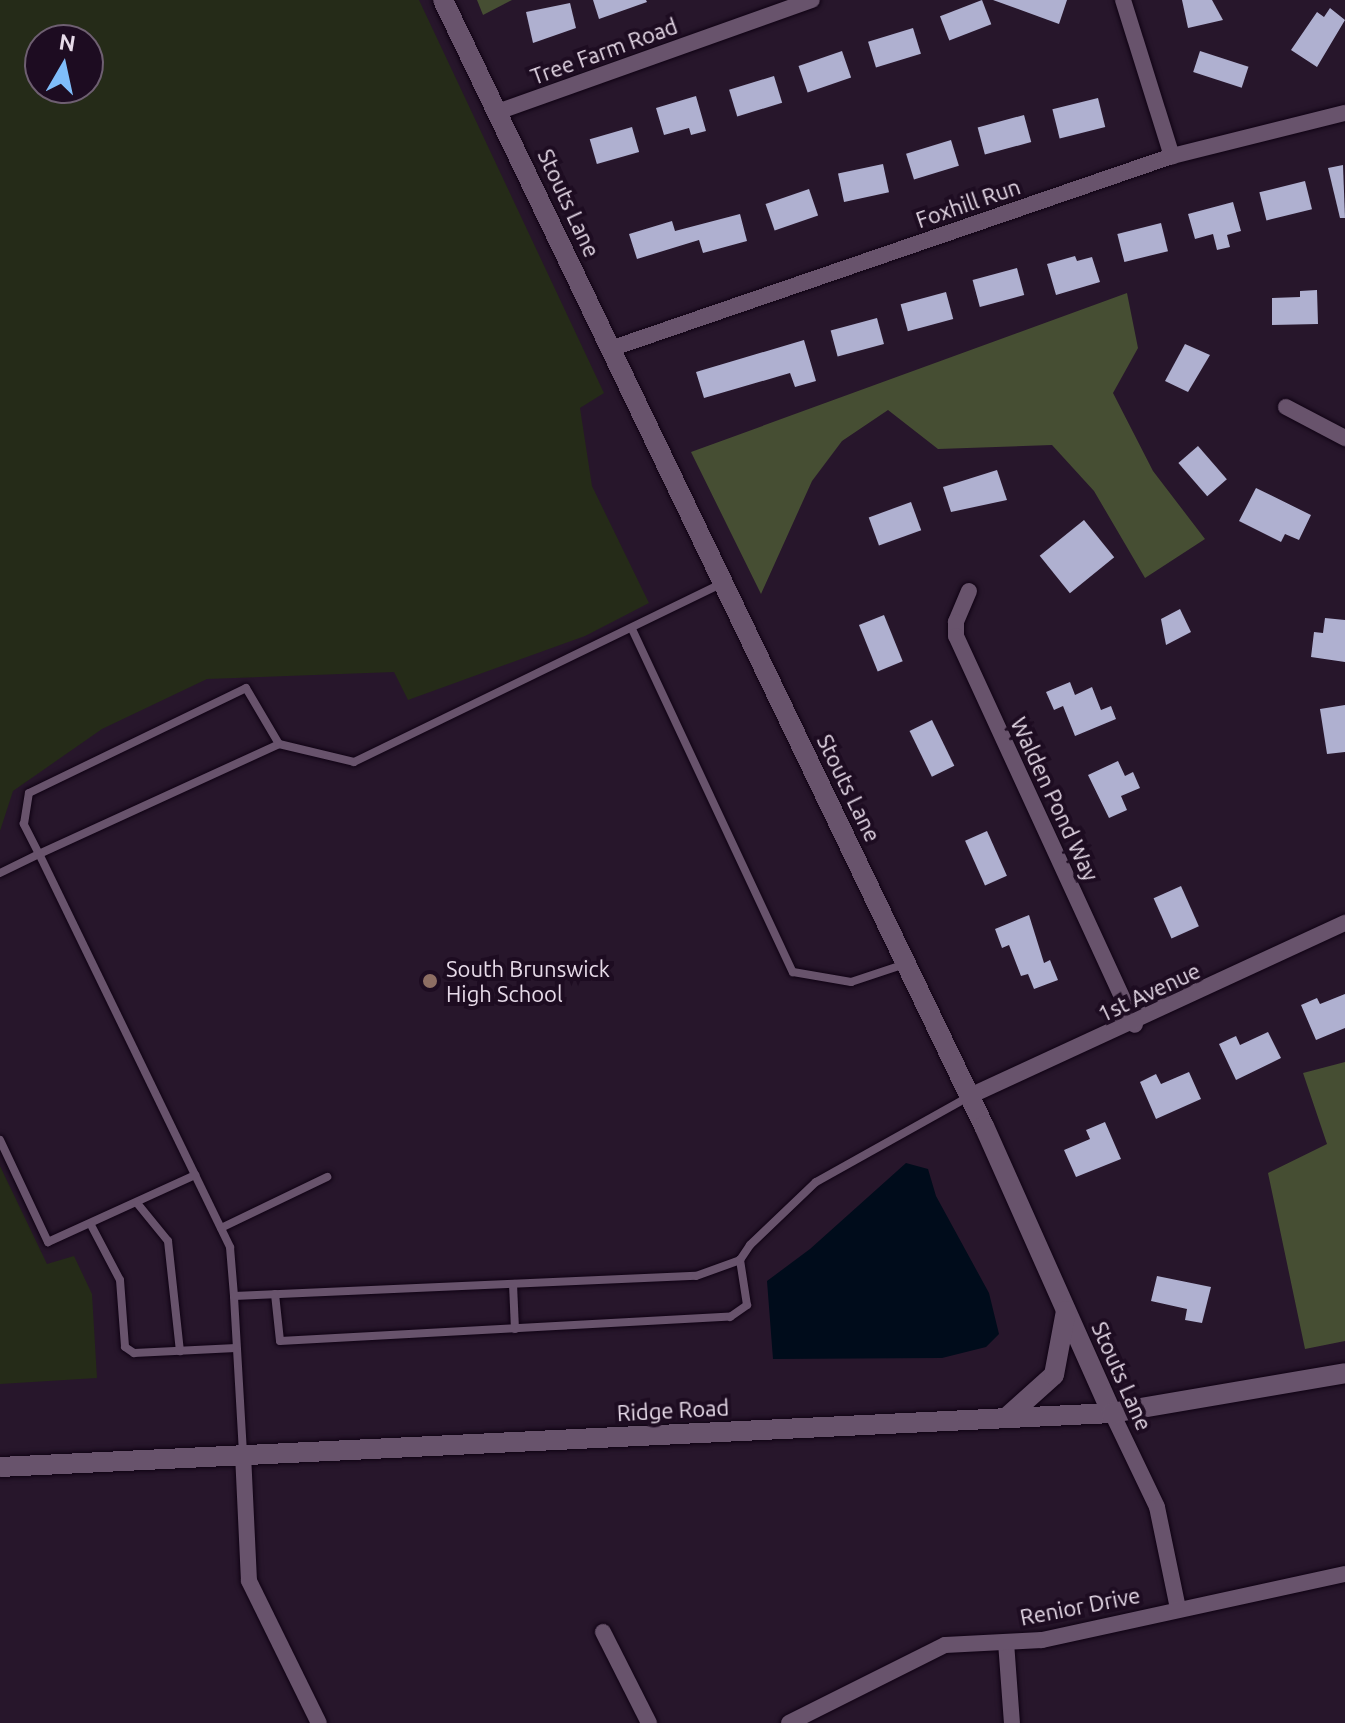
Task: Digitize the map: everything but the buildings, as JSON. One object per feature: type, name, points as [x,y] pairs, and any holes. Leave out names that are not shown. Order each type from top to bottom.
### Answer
[{"type":"street","name":"Stouts Lane","points":[[443,0],[500,111],[610,349],[970,1096],[1157,1507],[1178,1608]]},
{"type":"street","name":"Tree Farm Road","points":[[500,111],[812,0]]},
{"type":"street","points":[[1123,0],[1172,156]]},
{"type":"street","name":"Foxhill Run","points":[[610,349],[1172,156],[1345,113]]},
{"type":"street","points":[[1286,407],[1345,438]]},
{"type":"street","name":"Walden Pond Way","points":[[969,591],[956,622],[956,636],[1135,1025]]},
{"type":"street","name":"1st Avenue","points":[[970,1096],[1135,1025],[1345,923]]},
{"type":"street","points":[[1006,1418],[1054,1375],[1066,1311]]},
{"type":"street","name":"Ridge Road","points":[[0,1467],[1112,1413],[1345,1373]]},
{"type":"street","points":[[243,1454],[249,1581],[319,1723]]},
{"type":"street","name":"Renior Drive","points":[[789,1723],[945,1645],[1042,1640],[1345,1574]]},
{"type":"street","points":[[603,1632],[649,1723]]},
{"type":"street","points":[[1006,1642],[1012,1723]]},
{"type":"lane","points":[[0,873],[279,744],[354,762],[724,582]]},
{"type":"lane","points":[[632,629],[793,972],[851,982],[907,964]]},
{"type":"lane","points":[[243,1454],[230,1247],[24,824],[29,793],[246,688],[279,744]]},
{"type":"lane","points":[[234,1296],[696,1276],[740,1260],[816,1182],[970,1096]]},
{"type":"lane","points":[[0,1140],[48,1242],[195,1175]]},
{"type":"lane","points":[[221,1228],[327,1177]]},
{"type":"lane","points":[[137,1203],[168,1241],[180,1351]]},
{"type":"lane","points":[[91,1225],[120,1280],[125,1347],[134,1353],[236,1348]]},
{"type":"lane","points":[[275,1294],[280,1341],[730,1317],[747,1305],[740,1260]]},
{"type":"lane","points":[[513,1284],[515,1329]]},
{"type":"green space","points":[[0,0],[419,0],[604,393],[580,408],[592,486],[649,603],[585,636],[408,700],[394,672],[207,679],[102,729],[13,791],[0,831]]},
{"type":"green space","points":[[477,0],[512,0],[483,15]]},
{"type":"green space","points":[[1127,293],[1138,348],[1113,393],[1153,471],[1205,539],[1145,578],[1094,491],[1052,445],[938,449],[888,410],[842,441],[812,481],[761,594],[691,452]]},
{"type":"green space","points":[[1345,1062],[1345,1341],[1305,1349],[1268,1173],[1327,1144],[1303,1073]]},
{"type":"green space","points":[[0,1166],[47,1264],[74,1256],[92,1294],[97,1378],[0,1384]]},
{"type":"water","points":[[906,1163],[928,1169],[936,1196],[989,1293],[999,1334],[986,1347],[942,1358],[773,1359],[767,1281],[810,1249]]},
{"type":"place","name":"South Brunswick High School","points":[[430,981]]}]
